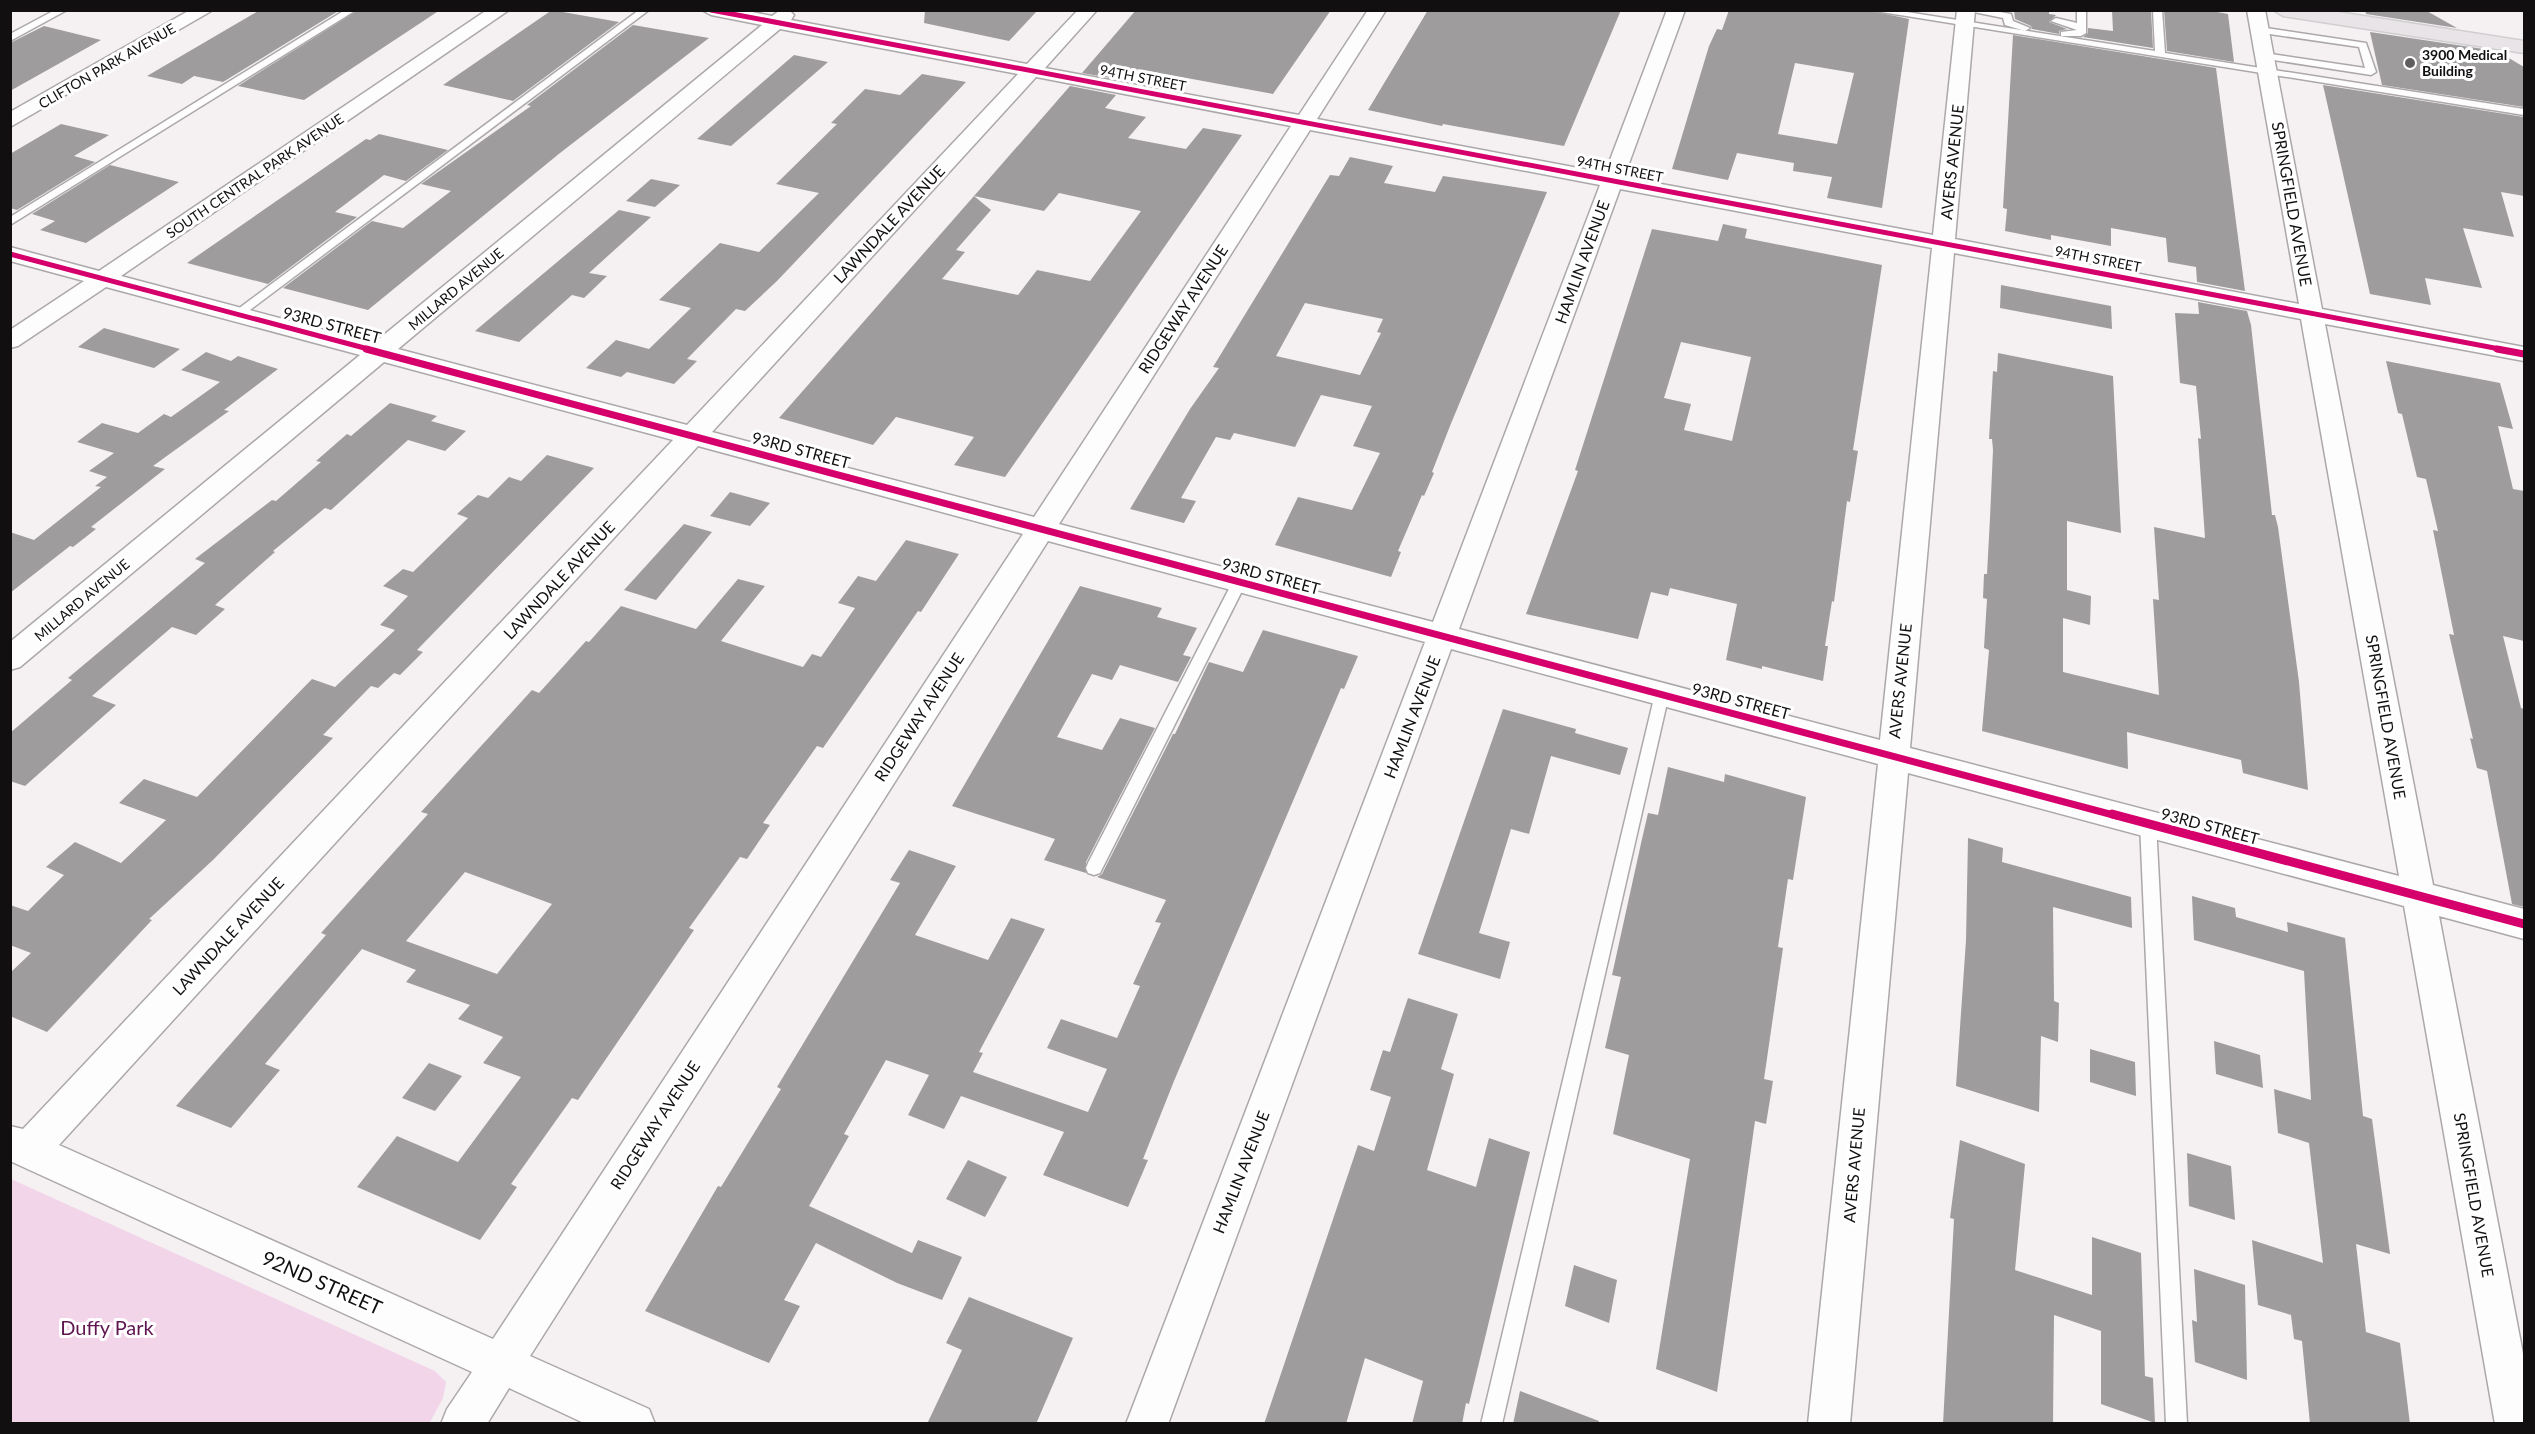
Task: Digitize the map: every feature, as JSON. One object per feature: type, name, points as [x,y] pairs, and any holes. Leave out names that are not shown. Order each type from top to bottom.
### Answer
[{"type":"main road","points":[[2283,10],[2524,47]]},
{"type":"main road","points":[[2397,10],[2524,29]]},
{"type":"street","name":"CLIFTON PARK AVENUE","points":[[10,121],[204,10]]},
{"type":"street","name":"SOUTH CENTRAL PARK AVENUE","points":[[10,341],[500,10]]},
{"type":"street","name":"94TH STREET","points":[[711,10],[783,17],[1032,71],[2524,354]]},
{"type":"street","name":"LAWNDALE AVENUE","points":[[20,1146],[693,436],[1088,10]]},
{"type":"street","name":"RIDGEWAY AVENUE","points":[[462,1424],[1377,10]]},
{"type":"street","name":"HAMLIN AVENUE","points":[[1147,1424],[1676,10]]},
{"type":"street","name":"SPRINGFIELD AVENUE","points":[[2256,10],[2516,1424]]},
{"type":"street","name":"AVERS AVENUE","points":[[1829,1424],[1966,15]]},
{"type":"street","name":"MILLARD AVENUE","points":[[10,659],[783,17]]},
{"type":"street","name":"93RD STREET","points":[[10,254],[2524,924]]},
{"type":"street","name":"92ND STREET","points":[[20,1146],[634,1424]]},
{"type":"lane","points":[[10,38],[63,10]]},
{"type":"lane","points":[[10,222],[352,10]]},
{"type":"lane","points":[[238,314],[645,10]]},
{"type":"lane","points":[[1873,10],[2020,19],[2007,23],[2014,27],[2071,35],[2081,33],[2072,23],[2056,21]]},
{"type":"lane","points":[[2076,29],[2082,10]]},
{"type":"lane","points":[[2157,10],[2160,55]]},
{"type":"lane","points":[[1966,15],[2160,55],[2371,72],[2363,45],[2259,30]]},
{"type":"lane","points":[[2266,64],[2524,112]]},
{"type":"lane","points":[[1094,868],[1240,581]]},
{"type":"lane","points":[[1491,1424],[1662,694]]},
{"type":"lane","points":[[2148,824],[2177,1424]]},
{"type":"green space","name":"Duffy Park","points":[[11,1179],[435,1371],[446,1382],[443,1398],[429,1424],[11,1423]]},
{"type":"building","points":[[260,10],[340,10],[223,82],[194,76],[182,84],[147,76]]},
{"type":"building","points":[[358,10],[440,10],[304,100],[238,86]]},
{"type":"building","points":[[552,10],[619,22],[513,101],[443,85]]},
{"type":"building","points":[[925,10],[1038,10],[1009,41],[924,23]]},
{"type":"building","points":[[1136,10],[1331,10],[1273,94],[1138,69],[1128,81],[1082,73]]},
{"type":"building","points":[[1428,10],[1621,10],[1564,146],[1443,124],[1442,126],[1368,110]]},
{"type":"building","points":[[1729,10],[1867,10],[1909,19],[1882,208],[1827,198],[1832,177],[1793,171],[1794,163],[1737,153],[1728,180],[1672,169],[1709,46],[1717,29],[1722,30]],"holes":[[[1795,63],[1854,73],[1837,144],[1778,134]]]},
{"type":"building","points":[[2014,10],[2049,10],[2049,14],[2056,15],[2049,22],[2067,29],[2059,31],[2059,34],[2032,29],[2031,26],[2015,19]]},
{"type":"building","points":[[2112,10],[2151,10],[2153,48],[2083,37],[2088,33],[2088,28],[2113,31]]},
{"type":"building","points":[[2164,10],[2206,10],[2228,14],[2234,62],[2167,51]]},
{"type":"building","points":[[2365,10],[2425,10],[2457,28],[2366,14]]},
{"type":"building","points":[[633,25],[709,38],[560,153],[368,310],[283,288],[372,221],[403,228],[451,191],[421,184],[531,106],[527,105]]},
{"type":"building","points":[[44,26],[101,40],[10,91],[10,43]]},
{"type":"building","points":[[2370,32],[2497,51],[2524,67],[2524,107],[2382,85]]},
{"type":"building","points":[[2013,35],[2216,68],[2245,291],[2197,282],[2196,267],[2168,262],[2166,238],[2111,228],[2111,246],[2051,235],[2051,240],[2005,231],[2007,209],[2003,208]]},
{"type":"building","points":[[794,55],[828,62],[731,146],[697,139]]},
{"type":"building","points":[[922,74],[966,82],[777,281],[745,311],[736,309],[687,359],[697,361],[674,384],[627,372],[621,377],[586,368],[616,340],[649,349],[691,308],[659,300],[720,243],[759,252],[819,193],[776,184],[837,124],[831,123],[865,89],[900,95]]},
{"type":"building","points":[[2323,85],[2524,117],[2524,196],[2501,192],[2514,237],[2463,228],[2482,288],[2425,278],[2431,305],[2370,294]]},
{"type":"building","points":[[1070,86],[1116,95],[1105,108],[1146,117],[1128,138],[1186,149],[1203,128],[1242,135],[1005,477],[954,465],[974,437],[896,417],[873,445],[779,418]],"holes":[[[1059,193],[1141,211],[1090,281],[1037,270],[1018,295],[942,279],[965,252],[956,250],[991,210],[974,196],[1044,211]]]},
{"type":"building","points":[[61,124],[109,135],[74,156],[95,162],[17,210],[10,208],[10,154]]},
{"type":"building","points":[[379,134],[448,150],[406,181],[384,175],[335,212],[357,217],[268,284],[187,263],[366,139],[370,140]]},
{"type":"building","points":[[1350,157],[1393,166],[1384,183],[1435,192],[1443,176],[1547,192],[1450,426],[1432,472],[1434,473],[1398,551],[1401,552],[1391,577],[1275,545],[1298,497],[1352,510],[1380,453],[1353,446],[1372,406],[1321,395],[1295,447],[1234,433],[1230,440],[1216,437],[1181,498],[1196,501],[1184,523],[1130,509],[1190,409],[1219,368],[1213,367],[1330,175],[1339,176]],"holes":[[[1305,303],[1383,319],[1377,332],[1381,333],[1360,375],[1276,356]]]},
{"type":"building","points":[[110,165],[179,182],[86,243],[40,230],[55,221],[32,214]]},
{"type":"building","points":[[651,179],[680,185],[655,207],[626,201]]},
{"type":"building","points":[[619,210],[651,217],[589,273],[607,276],[584,298],[572,295],[519,342],[475,331]]},
{"type":"building","points":[[1723,224],[1747,229],[1745,238],[1882,265],[1853,450],[1858,451],[1850,502],[1847,501],[1834,602],[1832,601],[1825,646],[1828,646],[1823,681],[1726,660],[1737,604],[1670,588],[1668,596],[1651,592],[1638,639],[1526,614],[1578,471],[1575,470],[1652,229],[1718,241]],"holes":[[[1681,342],[1751,357],[1732,441],[1684,430],[1691,404],[1664,398]]]},
{"type":"building","points":[[2001,285],[2111,306],[2112,329],[2000,308]]},
{"type":"building","points":[[2198,302],[2247,311],[2251,325],[2272,515],[2275,515],[2278,527],[2299,682],[2308,790],[2243,773],[2241,760],[2127,732],[2128,769],[1982,731],[1989,650],[1984,648],[1987,599],[1983,598],[1984,574],[1987,574],[1993,450],[1992,439],[1989,439],[1993,371],[1997,372],[1998,353],[2113,376],[2121,533],[2067,521],[2067,590],[2091,596],[2090,625],[2063,618],[2063,672],[2159,695],[2153,599],[2159,600],[2154,527],[2205,538],[2198,438],[2201,439],[2196,386],[2180,383],[2175,313],[2199,314]]},
{"type":"building","points":[[104,328],[180,349],[154,368],[78,347]]},
{"type":"building","points":[[206,352],[231,361],[238,356],[278,369],[224,410],[229,411],[153,466],[165,469],[91,527],[96,529],[73,547],[70,546],[10,593],[10,532],[34,540],[101,487],[95,486],[107,477],[89,471],[114,453],[77,442],[102,423],[138,433],[164,414],[171,417],[220,382],[181,370]]},
{"type":"building","points":[[2386,361],[2500,383],[2513,429],[2498,426],[2513,489],[2524,491],[2524,641],[2503,636],[2521,708],[2524,709],[2524,907],[2512,904],[2487,771],[2477,768],[2470,738],[2473,739],[2449,634],[2454,635],[2433,530],[2438,531],[2426,479],[2417,477],[2402,414],[2398,413]]},
{"type":"building","points":[[390,403],[437,416],[431,421],[466,431],[445,451],[408,440],[331,510],[325,508],[273,551],[275,552],[215,605],[225,609],[196,635],[172,627],[92,696],[116,705],[25,786],[10,781],[10,733],[72,680],[68,678],[205,563],[195,559],[272,500],[276,501],[321,462],[316,461],[347,434],[351,436]]},
{"type":"building","points":[[547,455],[594,468],[417,650],[423,652],[400,675],[394,673],[378,688],[371,686],[323,735],[333,738],[213,860],[149,919],[152,920],[47,1032],[10,1016],[10,973],[31,953],[10,945],[10,905],[28,911],[64,875],[46,867],[75,842],[121,863],[166,820],[119,803],[144,779],[197,797],[312,679],[335,687],[395,630],[380,625],[408,596],[383,586],[403,569],[413,572],[468,518],[457,514],[478,495],[488,498],[509,477],[521,481]]},
{"type":"building","points":[[730,492],[770,503],[750,526],[710,516]]},
{"type":"building","points":[[684,524],[712,532],[656,600],[624,590]]},
{"type":"building","points":[[906,540],[959,554],[921,612],[918,611],[823,748],[817,746],[763,823],[770,825],[747,859],[740,857],[689,928],[694,930],[578,1100],[572,1098],[511,1184],[517,1187],[480,1240],[357,1187],[397,1136],[458,1162],[521,1077],[483,1063],[503,1037],[458,1019],[470,1005],[406,982],[416,970],[362,949],[265,1064],[280,1070],[231,1128],[176,1106],[326,935],[321,933],[428,814],[421,812],[532,690],[539,693],[621,606],[696,629],[738,579],[765,586],[721,641],[803,667],[812,654],[821,657],[855,608],[838,603],[858,576],[876,581]],"holes":[[[465,872],[552,904],[497,974],[406,941]]]},
{"type":"building","points":[[1080,586],[1162,608],[1157,617],[1197,628],[1183,655],[1191,657],[1178,682],[1120,665],[1112,680],[1092,674],[1057,737],[1102,750],[1120,718],[1155,728],[1086,862],[1086,873],[1044,860],[1055,839],[952,806]]},
{"type":"building","points":[[1263,630],[1358,656],[1344,689],[1341,688],[1174,1081],[1143,1159],[1148,1160],[1128,1207],[1043,1175],[1064,1132],[961,1096],[944,1129],[908,1115],[929,1075],[886,1060],[844,1134],[849,1136],[809,1206],[912,1253],[918,1240],[962,1257],[942,1300],[897,1283],[816,1243],[784,1300],[800,1306],[769,1363],[645,1311],[718,1186],[721,1187],[781,1089],[777,1087],[900,883],[890,880],[909,850],[956,866],[915,935],[988,960],[1011,918],[1045,929],[979,1052],[983,1053],[973,1072],[1088,1112],[1107,1069],[1047,1048],[1061,1019],[1117,1038],[1140,986],[1133,984],[1161,923],[1155,922],[1166,900],[1097,877],[1102,874],[1175,734],[1209,662],[1243,672]]},
{"type":"building","points":[[1503,709],[1576,729],[1575,733],[1628,748],[1620,775],[1551,756],[1529,834],[1511,829],[1479,933],[1510,942],[1500,979],[1418,954]]},
{"type":"building","points":[[1668,767],[1724,782],[1725,774],[1806,797],[1793,880],[1788,879],[1778,947],[1783,948],[1764,1079],[1773,1081],[1766,1124],[1755,1121],[1717,1392],[1656,1369],[1690,1159],[1613,1134],[1629,1055],[1605,1048],[1621,977],[1612,975],[1642,839],[1648,813],[1658,815]]},
{"type":"building","points":[[1968,838],[2003,848],[2002,862],[2131,897],[2132,928],[2053,907],[2054,1001],[2059,1003],[2058,1042],[2041,1036],[2039,1112],[1956,1086],[1966,940]]},
{"type":"building","points":[[2192,896],[2235,908],[2236,917],[2288,932],[2287,922],[2345,938],[2363,1116],[2372,1119],[2390,1254],[2356,1244],[2366,1332],[2400,1343],[2410,1424],[2310,1424],[2302,1341],[2294,1339],[2291,1315],[2258,1305],[2252,1240],[2323,1263],[2309,1143],[2278,1133],[2274,1089],[2311,1100],[2304,971],[2194,940]]},
{"type":"building","points":[[1408,998],[1458,1014],[1441,1069],[1454,1074],[1427,1170],[1476,1187],[1489,1138],[1530,1152],[1469,1404],[1466,1403],[1462,1424],[1412,1424],[1423,1381],[1365,1358],[1346,1424],[1264,1424],[1358,1145],[1374,1151],[1391,1097],[1370,1090],[1383,1050],[1390,1052]]},
{"type":"building","points":[[2214,1041],[2260,1055],[2263,1088],[2216,1074]]},
{"type":"building","points":[[2090,1049],[2135,1062],[2136,1096],[2090,1082]]},
{"type":"building","points":[[429,1063],[462,1076],[435,1111],[402,1098]]},
{"type":"building","points":[[1960,1140],[2025,1164],[2015,1270],[2092,1295],[2092,1237],[2141,1253],[2145,1376],[2153,1378],[2155,1423],[2101,1404],[2101,1331],[2054,1315],[2053,1424],[1943,1424],[1954,1219],[1950,1218]]},
{"type":"building","points":[[2187,1153],[2231,1166],[2235,1220],[2189,1206]]},
{"type":"building","points":[[968,1160],[1007,1177],[985,1217],[946,1199]]},
{"type":"building","points":[[1574,1265],[1617,1280],[1609,1323],[1565,1306]]},
{"type":"building","points":[[2194,1269],[2245,1285],[2247,1380],[2195,1362],[2192,1320],[2197,1322]]},
{"type":"building","points":[[969,1297],[1073,1338],[1036,1424],[927,1424],[962,1350],[946,1343]]},
{"type":"building","points":[[1520,1391],[1599,1421],[1598,1424],[1513,1424]]},
{"type":"cycle path","points":[[711,10],[2524,354]]},
{"type":"cycle path","points":[[10,254],[2524,924]]},
{"type":"place","name":"3900 Medical Building","points":[[2410,63]]}]
